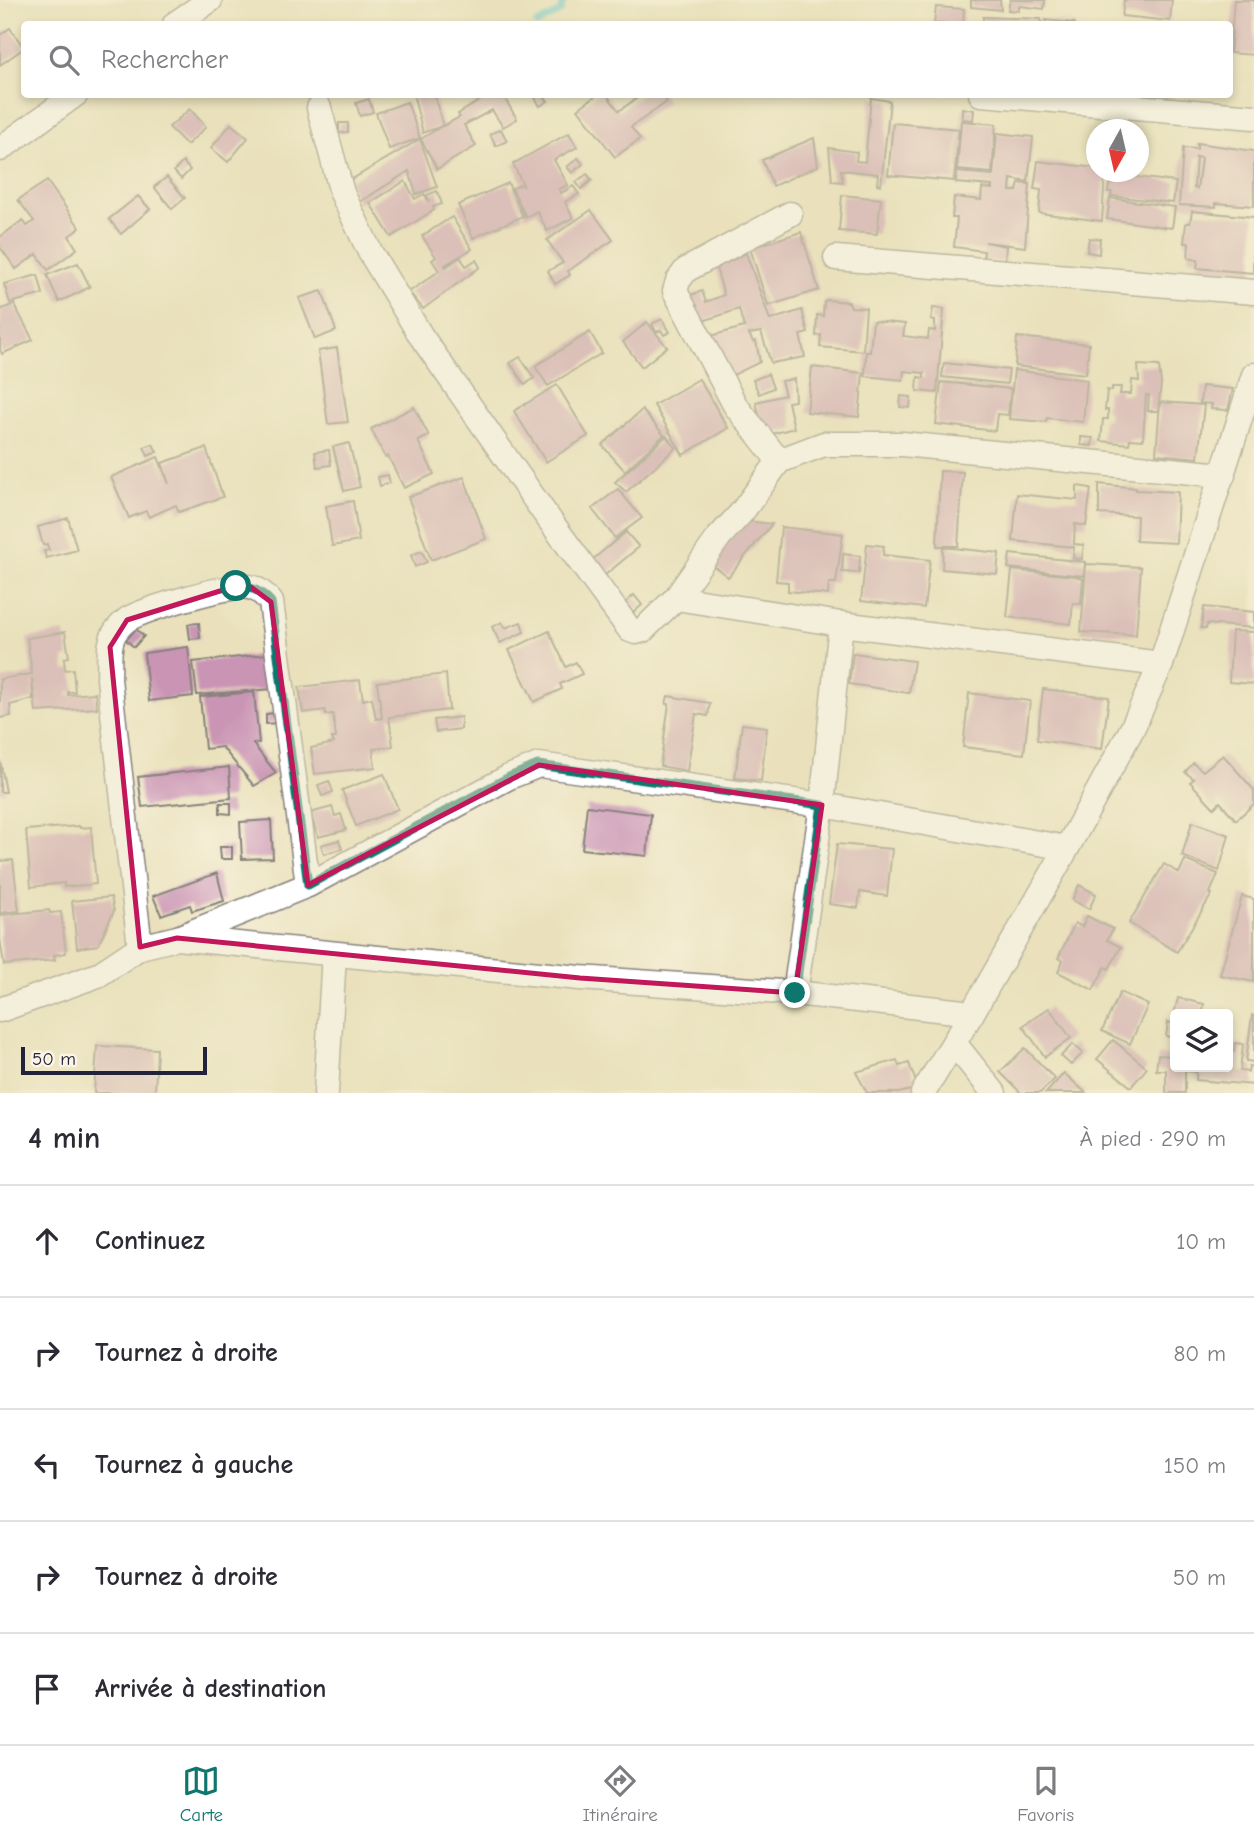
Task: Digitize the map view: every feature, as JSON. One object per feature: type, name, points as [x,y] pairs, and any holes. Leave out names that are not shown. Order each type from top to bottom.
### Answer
[{"type":"street","points":[[179,21],[210,0]]},
{"type":"street","points":[[5,135],[69,98]]},
{"type":"street","points":[[1028,98],[1254,117]]},
{"type":"street","points":[[319,108],[342,193],[370,252],[421,336],[543,511],[630,629],[636,632],[643,630],[676,597],[779,461],[824,444],[902,444],[1223,475]]},
{"type":"street","points":[[779,461],[735,405],[675,290],[686,270],[790,214]]},
{"type":"street","points":[[836,258],[1254,292]]},
{"type":"street","points":[[923,1093],[1067,848],[1132,729],[1161,664],[1254,375]]},
{"type":"street","points":[[140,947],[109,679],[110,647],[116,631],[127,620],[157,608],[236,586],[251,587],[271,602],[308,885]]},
{"type":"street","points":[[676,597],[841,624],[1161,664]]},
{"type":"street","points":[[795,993],[822,805],[841,624]]},
{"type":"street","points":[[0,1010],[98,975],[140,947],[177,938],[308,885],[509,777],[538,765],[822,805],[1067,848]]},
{"type":"street","points":[[177,938],[580,978],[795,993],[972,1013]]},
{"type":"street","points":[[326,1093],[334,954]]},
{"type":"street","points":[[954,1044],[995,1093]]},
{"type":"highlighted area","points":[[236,586],[251,587],[271,602],[308,885],[539,765],[822,805],[795,993],[580,978],[177,938],[140,947],[110,647],[127,620]]},
{"type":"building","points":[[971,0],[1000,0],[1001,10],[971,7]]},
{"type":"building","points":[[1010,0],[1045,0],[1044,9],[1019,6],[1019,11],[1008,10]]},
{"type":"building","points":[[1124,0],[1172,0],[1170,21],[1122,16]]},
{"type":"building","points":[[1234,0],[1254,0],[1254,55],[1233,53]]},
{"type":"building","points":[[936,7],[964,9],[963,21],[934,21]]},
{"type":"building","points":[[983,17],[1041,19],[1041,21],[983,21]]},
{"type":"building","points":[[10,28],[21,44],[21,50],[0,65],[0,35]]},
{"type":"building","points":[[414,98],[435,98],[443,126],[460,117],[458,114],[484,98],[504,98],[517,119],[503,127],[492,110],[464,125],[476,146],[437,169],[421,139],[442,126],[423,133]]},
{"type":"building","points":[[535,98],[545,98],[548,101],[540,106]]},
{"type":"building","points":[[593,98],[609,98],[619,111],[637,98],[664,98],[667,102],[631,127],[640,139],[615,157],[578,109]]},
{"type":"building","points":[[871,98],[890,101],[881,185],[877,184],[878,174],[841,170],[843,182],[832,181],[829,148],[857,152],[856,161],[865,162]]},
{"type":"building","points":[[369,99],[373,112],[360,116],[356,103]]},
{"type":"building","points":[[407,102],[420,138],[389,149],[376,113]]},
{"type":"building","points":[[962,108],[974,110],[973,120],[962,119]]},
{"type":"building","points":[[190,109],[206,127],[187,145],[169,127]]},
{"type":"building","points":[[961,121],[996,124],[992,173],[957,170]]},
{"type":"building","points":[[339,123],[348,123],[348,132],[339,133]]},
{"type":"building","points":[[893,123],[959,129],[954,181],[888,175]]},
{"type":"building","points":[[231,124],[248,138],[228,162],[211,148]]},
{"type":"building","points":[[501,129],[507,141],[496,146],[490,134]]},
{"type":"building","points":[[569,133],[577,147],[554,160],[568,185],[559,189],[561,193],[573,186],[579,194],[565,202],[573,218],[547,231],[537,211],[526,217],[512,188],[522,184],[524,187],[513,164]]},
{"type":"building","points":[[997,133],[1033,137],[1028,182],[1011,179],[1010,191],[1017,191],[1019,183],[1030,184],[1025,247],[985,242],[1006,246],[1005,262],[983,260],[984,251],[954,247],[957,218],[952,218],[954,197],[981,200],[982,188],[992,189],[992,186],[956,183],[957,172],[993,175]]},
{"type":"building","points":[[814,138],[818,166],[773,186],[762,160]]},
{"type":"building","points":[[420,139],[437,187],[416,194],[409,171],[358,203],[349,181]]},
{"type":"building","points":[[1197,143],[1254,151],[1254,206],[1216,203],[1216,207],[1179,205],[1183,148],[1197,149]],"holes":[[[1196,157],[1201,158],[1197,189],[1194,188]]]},
{"type":"building","points":[[578,158],[583,164],[572,173],[567,167]]},
{"type":"building","points":[[1038,161],[1086,167],[1086,182],[1104,182],[1102,221],[1039,213],[1041,190],[1034,189]]},
{"type":"building","points":[[183,162],[190,170],[181,179],[174,171]]},
{"type":"building","points":[[587,174],[592,180],[581,189],[576,182]]},
{"type":"building","points":[[167,177],[185,198],[172,209],[154,187]]},
{"type":"building","points":[[1149,179],[1176,182],[1173,203],[1111,196],[1112,192],[1108,192],[1109,184],[1149,182]]},
{"type":"building","points":[[47,181],[80,228],[69,236],[77,249],[48,270],[37,254],[16,269],[0,247],[0,237],[23,220],[27,226],[34,221],[18,200]]},
{"type":"building","points":[[405,181],[415,199],[424,194],[429,201],[427,195],[437,191],[442,204],[433,207],[434,210],[391,237],[370,203]]},
{"type":"building","points":[[508,183],[523,216],[473,238],[458,205]]},
{"type":"building","points":[[842,195],[881,199],[877,234],[839,231]]},
{"type":"building","points":[[138,196],[150,209],[121,234],[109,219]]},
{"type":"building","points":[[1110,198],[1175,207],[1172,228],[1107,219]]},
{"type":"building","points":[[591,210],[613,240],[568,271],[570,275],[555,284],[548,271],[563,263],[547,240]]},
{"type":"building","points":[[1192,211],[1254,217],[1253,273],[1197,268],[1198,260],[1188,258],[1189,243],[1184,243],[1186,223],[1190,223]]},
{"type":"building","points":[[452,217],[472,249],[445,265],[446,267],[460,257],[466,266],[476,260],[480,267],[423,309],[409,292],[439,271],[432,260],[436,257],[422,236]]},
{"type":"building","points":[[801,232],[819,290],[768,306],[750,248]]},
{"type":"building","points":[[1089,238],[1100,239],[1099,254],[1087,252]]},
{"type":"building","points":[[746,253],[770,320],[802,310],[808,333],[800,335],[805,357],[771,363],[761,332],[749,334],[753,342],[756,341],[760,362],[727,378],[703,338],[744,327],[739,309],[697,323],[691,295],[702,291],[706,302],[724,295],[716,268]]},
{"type":"building","points":[[78,263],[90,287],[59,302],[47,275]]},
{"type":"building","points":[[38,275],[43,294],[10,303],[4,284]]},
{"type":"building","points":[[322,291],[336,331],[315,339],[299,298]]},
{"type":"building","points":[[824,302],[849,302],[851,307],[866,308],[863,351],[820,347],[821,335],[816,336],[817,315],[823,316]]},
{"type":"building","points":[[14,304],[33,340],[2,354],[0,310]]},
{"type":"building","points":[[933,308],[944,309],[937,393],[917,391],[918,377],[924,378],[924,373],[904,371],[903,380],[865,376],[866,352],[870,352],[873,321],[905,324],[903,336],[928,339],[929,330],[935,331],[935,321],[931,320]]},
{"type":"building","points":[[662,319],[670,332],[664,335],[661,330],[656,332],[652,324]]},
{"type":"building","points":[[647,322],[667,347],[642,367],[623,342]]},
{"type":"building","points":[[590,332],[602,353],[548,386],[535,366]]},
{"type":"building","points":[[1017,337],[1089,344],[1086,374],[1015,366]]},
{"type":"building","points":[[337,348],[348,422],[328,424],[318,351]]},
{"type":"building","points":[[520,357],[534,378],[525,385],[510,363]]},
{"type":"building","points":[[944,363],[1009,370],[1007,384],[942,377]]},
{"type":"building","points":[[1138,365],[1159,366],[1161,384],[1158,411],[1148,411],[1149,395],[1146,395],[1143,440],[1130,439],[1129,444],[1101,441],[1103,419],[1108,419],[1108,410],[1105,410],[1107,390],[1121,387],[1120,394],[1131,394],[1132,380],[1139,381]]},
{"type":"building","points":[[812,367],[863,373],[859,417],[807,412]]},
{"type":"building","points":[[1014,370],[1087,380],[1083,422],[1047,418],[1046,422],[1009,419]]},
{"type":"building","points":[[768,374],[773,388],[759,394],[753,380]]},
{"type":"building","points":[[699,379],[728,428],[683,455],[654,405]]},
{"type":"building","points":[[794,379],[795,401],[788,402],[794,428],[764,436],[756,402],[785,395],[781,381]]},
{"type":"building","points":[[941,382],[1011,389],[1008,415],[997,414],[995,431],[936,424]]},
{"type":"building","points":[[557,385],[588,436],[546,462],[514,411]]},
{"type":"building","points":[[1202,386],[1233,389],[1228,410],[1211,409],[1212,404],[1200,403]]},
{"type":"building","points":[[901,396],[911,397],[910,408],[900,407]]},
{"type":"building","points":[[1160,402],[1204,405],[1198,458],[1156,454]]},
{"type":"building","points":[[414,407],[429,436],[418,441],[434,474],[404,488],[371,429]]},
{"type":"building","points":[[642,410],[664,435],[625,471],[602,445]]},
{"type":"building","points":[[666,436],[676,448],[626,492],[615,482]]},
{"type":"building","points":[[1081,437],[1093,438],[1092,446],[1081,445]]},
{"type":"building","points":[[349,443],[360,487],[344,491],[333,447]]},
{"type":"building","points":[[153,444],[157,452],[148,456],[144,447]]},
{"type":"building","points":[[206,448],[223,497],[179,512],[176,505],[149,517],[146,511],[129,518],[111,477],[158,457],[169,484],[162,463]]},
{"type":"building","points":[[329,450],[331,465],[317,467],[315,452]]},
{"type":"building","points":[[940,471],[963,472],[958,546],[937,546]]},
{"type":"building","points":[[388,475],[390,483],[380,486],[378,477]]},
{"type":"building","points":[[464,477],[486,539],[431,560],[408,497]]},
{"type":"building","points":[[1099,484],[1136,490],[1178,492],[1176,543],[1136,541],[1137,516],[1099,514]]},
{"type":"building","points":[[1077,486],[1091,488],[1086,526],[1075,524],[1074,544],[1084,545],[1082,559],[1073,558],[1074,547],[1013,541],[1017,494],[1077,500]]},
{"type":"building","points":[[618,489],[642,518],[615,538],[592,509]]},
{"type":"building","points":[[353,501],[359,541],[332,546],[326,506]]},
{"type":"building","points":[[68,518],[77,550],[46,558],[44,551],[49,550],[47,544],[43,545],[38,527]]},
{"type":"building","points":[[745,521],[772,524],[728,577],[710,563]]},
{"type":"building","points":[[781,527],[843,534],[836,583],[829,583],[828,595],[788,591],[788,582],[776,581]]},
{"type":"building","points":[[626,532],[639,547],[599,580],[586,565]]},
{"type":"building","points":[[867,544],[884,546],[883,555],[930,560],[924,608],[861,601]]},
{"type":"building","points":[[943,547],[999,553],[997,574],[942,569]]},
{"type":"building","points":[[422,551],[427,562],[415,567],[411,555]]},
{"type":"building","points":[[843,554],[860,556],[859,573],[842,572]]},
{"type":"building","points":[[1010,554],[1085,562],[1084,576],[1008,568]]},
{"type":"building","points":[[1086,564],[1141,567],[1136,635],[1081,632]]},
{"type":"building","points":[[1012,570],[1083,579],[1081,604],[1073,603],[1071,624],[1007,617]]},
{"type":"building","points":[[634,595],[642,605],[632,614],[624,604]]},
{"type":"building","points":[[1204,607],[1254,612],[1254,628],[1207,624],[1206,629],[1201,628]]},
{"type":"building","points":[[502,622],[505,628],[521,622],[524,632],[500,643],[492,627]]},
{"type":"building","points":[[199,623],[200,638],[190,639],[188,624]]},
{"type":"building","points":[[136,629],[144,636],[134,647],[126,640]]},
{"type":"building","points":[[549,631],[566,667],[576,662],[582,674],[560,684],[562,689],[534,702],[509,650]]},
{"type":"building","points":[[1232,631],[1254,632],[1254,684],[1229,682]]},
{"type":"building","points":[[65,632],[69,657],[64,658],[65,670],[73,669],[75,692],[68,692],[68,695],[95,693],[97,708],[36,712],[32,678],[33,699],[10,705],[11,716],[0,718],[0,679],[32,674],[27,638]]},
{"type":"building","points":[[188,647],[193,696],[149,701],[144,653]]},
{"type":"building","points":[[853,653],[914,661],[909,693],[849,684]]},
{"type":"building","points":[[268,654],[273,689],[197,695],[193,662]]},
{"type":"building","points":[[446,674],[449,710],[389,717],[393,746],[373,749],[375,767],[315,774],[311,748],[334,743],[332,738],[336,738],[333,714],[326,715],[325,710],[303,713],[299,687],[360,680],[363,700],[372,698],[376,719],[382,718],[377,682]]},
{"type":"building","points":[[1043,689],[1109,697],[1102,749],[1037,740]]},
{"type":"building","points":[[254,692],[259,743],[253,744],[276,773],[254,786],[222,747],[205,749],[200,697]]},
{"type":"building","points":[[969,693],[1030,701],[1024,754],[963,747]]},
{"type":"building","points":[[668,696],[710,703],[708,716],[696,714],[687,771],[660,766]]},
{"type":"building","points":[[275,713],[276,723],[266,724],[266,714]]},
{"type":"building","points":[[461,717],[461,729],[436,732],[434,720]]},
{"type":"building","points":[[742,724],[767,727],[761,781],[735,778]]},
{"type":"building","points":[[1223,755],[1254,790],[1254,804],[1236,820],[1220,802],[1214,808],[1190,782],[1194,779],[1185,772],[1193,763],[1203,771]]},
{"type":"building","points":[[0,760],[6,792],[0,792]]},
{"type":"building","points":[[229,767],[231,798],[142,807],[138,777]]},
{"type":"building","points":[[384,774],[398,809],[356,826],[342,790]]},
{"type":"building","points":[[329,781],[333,792],[322,796],[318,785]]},
{"type":"building","points":[[220,803],[231,803],[231,814],[220,813]]},
{"type":"building","points":[[587,806],[651,814],[647,856],[582,849]]},
{"type":"building","points":[[332,807],[335,816],[341,814],[346,830],[318,837],[310,813]]},
{"type":"building","points":[[271,820],[273,858],[242,859],[240,822]]},
{"type":"building","points":[[1192,822],[1229,835],[1219,871],[1182,856]]},
{"type":"building","points":[[91,827],[96,884],[64,887],[64,883],[31,887],[26,830]]},
{"type":"building","points":[[339,840],[342,849],[324,854],[321,845]]},
{"type":"building","points":[[837,844],[892,849],[887,896],[860,892],[858,908],[829,904]]},
{"type":"building","points":[[220,847],[232,847],[232,859],[221,859]]},
{"type":"building","points":[[13,860],[19,911],[0,913],[0,861]]},
{"type":"building","points":[[1185,860],[1218,874],[1210,893],[1212,894],[1177,952],[1129,923],[1164,864],[1179,873]]},
{"type":"building","points":[[217,873],[224,901],[192,911],[190,905],[161,915],[153,896]]},
{"type":"building","points":[[1079,885],[1096,894],[1089,909],[1072,900]]},
{"type":"building","points":[[1242,896],[1254,899],[1254,982],[1220,975]]},
{"type":"building","points":[[111,897],[114,911],[98,945],[77,948],[72,901]]},
{"type":"building","points":[[49,910],[50,913],[61,912],[66,953],[54,955],[55,960],[4,965],[0,915]]},
{"type":"building","points":[[1087,916],[1113,929],[1107,940],[1121,947],[1109,969],[1105,967],[1093,990],[1058,972],[1063,960],[1058,958],[1075,923],[1082,927]]},
{"type":"building","points":[[1120,992],[1148,1005],[1130,1044],[1102,1031]]},
{"type":"building","points":[[1178,998],[1204,1004],[1203,1009],[1175,1009]]},
{"type":"building","points":[[1049,1008],[1071,1038],[1045,1057],[1023,1026]]},
{"type":"building","points":[[1252,1015],[1254,1016],[1254,1062],[1246,1061]]},
{"type":"building","points":[[1170,1022],[1170,1037],[1166,1036]]},
{"type":"building","points":[[1113,1040],[1147,1068],[1131,1087],[1097,1059]]},
{"type":"building","points":[[1235,1043],[1243,1044],[1240,1071],[1248,1072],[1249,1066],[1254,1067],[1254,1085],[1196,1080],[1197,1072],[1233,1072]]},
{"type":"building","points":[[1073,1044],[1083,1053],[1071,1065],[1061,1056]]},
{"type":"building","points":[[97,1046],[157,1049],[155,1093],[94,1093]]},
{"type":"building","points":[[1025,1048],[1055,1079],[1040,1093],[1021,1093],[1000,1072]]},
{"type":"building","points":[[1158,1055],[1170,1056],[1170,1072],[1185,1072],[1185,1093],[1166,1093],[1166,1070],[1156,1070]]},
{"type":"building","points":[[897,1060],[899,1066],[909,1063],[918,1088],[899,1093],[867,1093],[856,1072]]},
{"type":"building","points":[[1064,1073],[1086,1093],[1046,1093]]},
{"type":"waterway","points":[[543,21],[560,12],[564,0]]},
{"type":"route","points":[[236,586],[251,587],[271,602],[308,885],[509,777],[538,765],[822,805],[795,993]]}]
